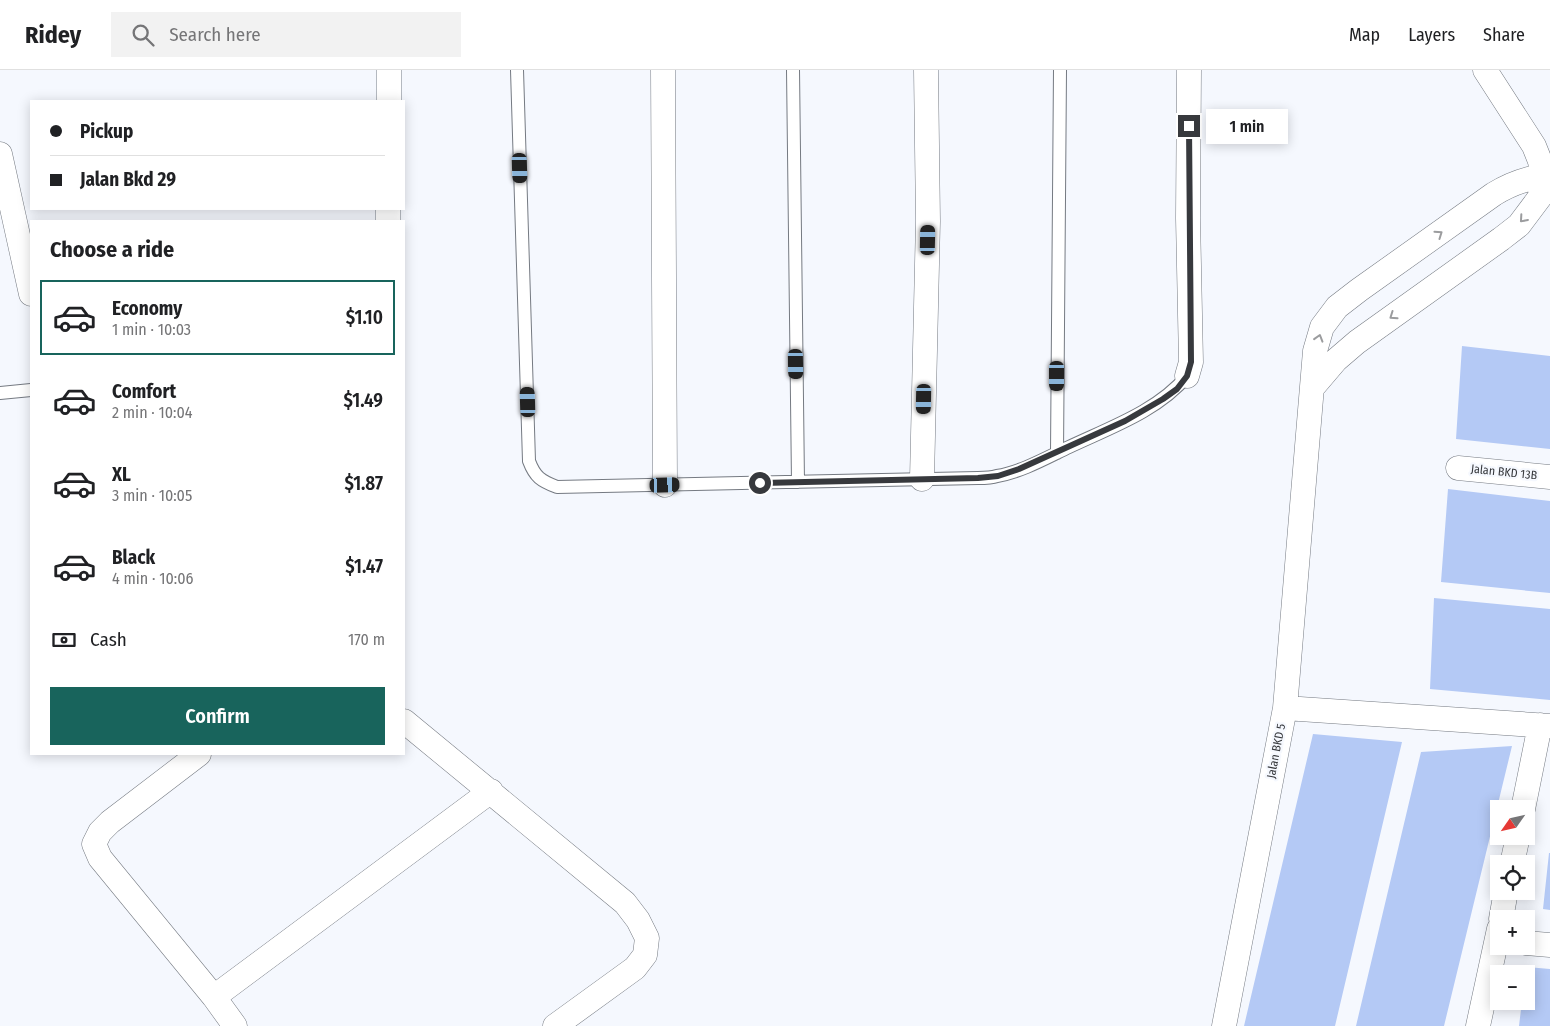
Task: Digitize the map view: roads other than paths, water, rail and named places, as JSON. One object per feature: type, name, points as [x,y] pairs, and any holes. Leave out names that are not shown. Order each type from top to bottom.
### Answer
[{"type":"street","points":[[389,100],[390,70]]},
{"type":"street","points":[[663,70],[665,485]]},
{"type":"street","points":[[922,478],[928,221],[926,70]]},
{"type":"street","points":[[1187,376],[1191,362],[1188,218],[1189,70]]},
{"type":"street","points":[[1313,386],[1336,360],[1357,342],[1519,225],[1540,197],[1542,176],[1540,161],[1534,146],[1485,70]]},
{"type":"street","points":[[0,154],[30,289]]},
{"type":"street","points":[[1285,708],[1315,351],[1322,327],[1337,307],[1509,185],[1542,176]]},
{"type":"street","name":"Jalan BKD 13B","points":[[1458,468],[1550,477]]},
{"type":"street","name":"Jalan BKD 5","points":[[1224,1026],[1285,708],[1545,726]]},
{"type":"street","points":[[405,723],[491,791],[625,903],[638,920],[646,938],[645,955],[635,968],[555,1026]]},
{"type":"street","points":[[1525,800],[1545,726]]},
{"type":"street","points":[[198,755],[110,822],[100,832],[94,844],[100,858],[214,997],[235,1026]]},
{"type":"street","points":[[214,997],[491,791]]},
{"type":"street","points":[[1535,944],[1550,945]]},
{"type":"street","points":[[1478,1026],[1494,955]]},
{"type":"lane","points":[[517,70],[529,460],[534,472],[544,482],[556,487],[978,478],[998,476],[1057,453],[1125,421],[1177,389],[1187,376]]},
{"type":"lane","points":[[793,70],[798,482]]},
{"type":"lane","points":[[1057,453],[1060,70]]},
{"type":"lane","points":[[0,393],[30,390]]}]
